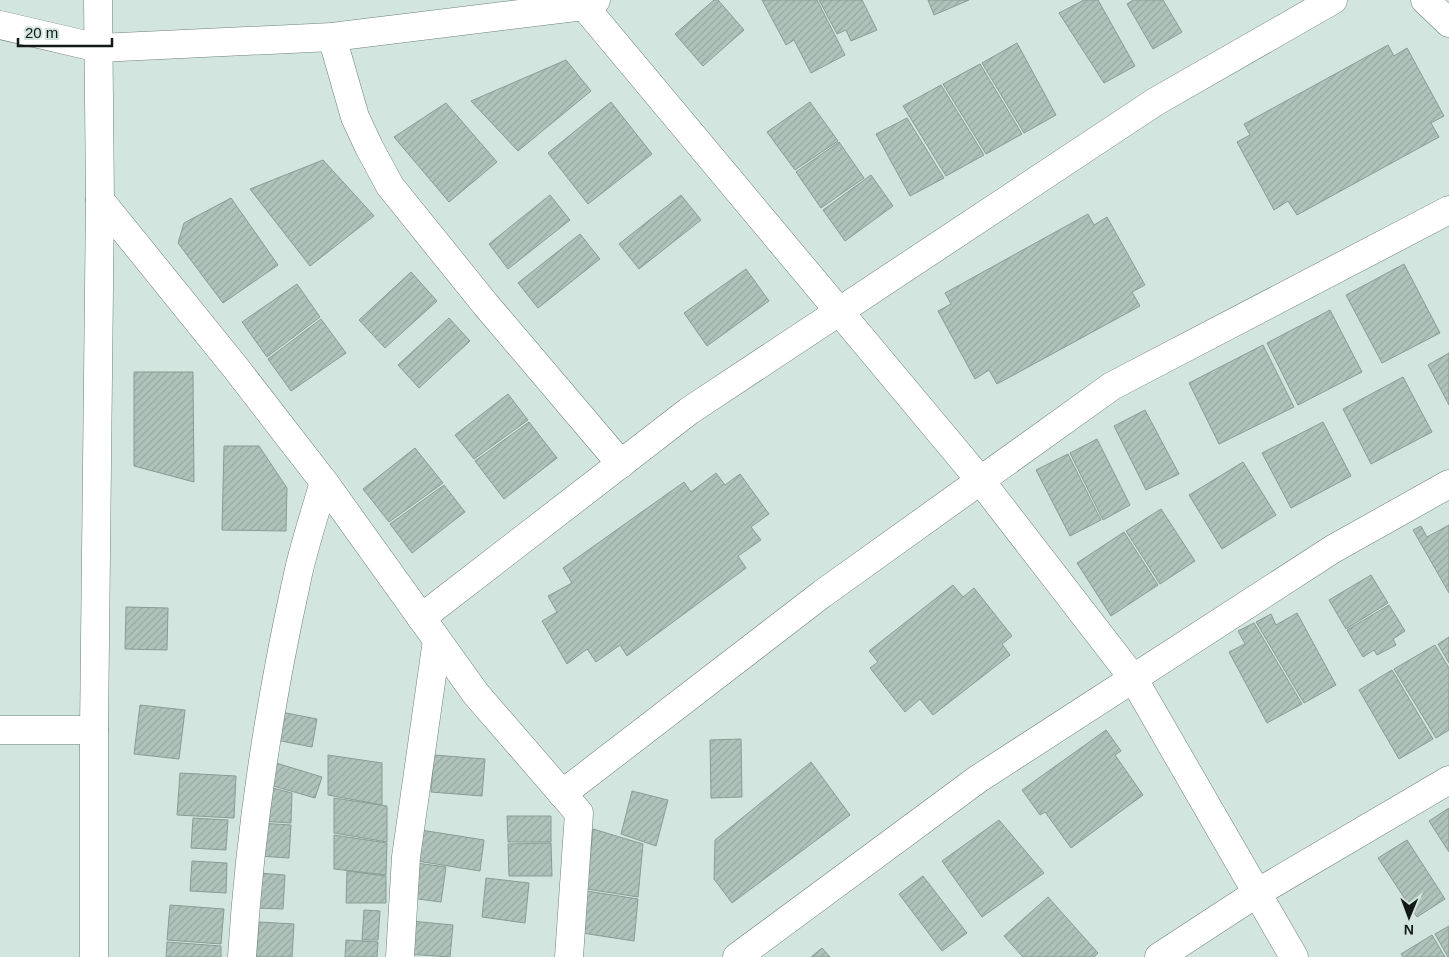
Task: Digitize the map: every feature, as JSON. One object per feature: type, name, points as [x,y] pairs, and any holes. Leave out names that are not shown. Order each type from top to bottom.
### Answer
[{"type":"street","points":[[94,957],[94,730],[100,200],[98,0]]},
{"type":"street","points":[[421,618],[689,411],[1154,102],[1333,0]]},
{"type":"street","points":[[1425,0],[1449,23]]},
{"type":"street","points":[[0,25],[99,48],[332,37],[590,3],[838,312],[980,480],[1133,678],[1294,957]]},
{"type":"street","points":[[332,37],[356,117],[369,147],[390,186],[486,305],[621,464]]},
{"type":"street","points":[[100,200],[235,367],[324,482],[476,694],[579,813],[569,957]]},
{"type":"street","points":[[562,794],[822,594],[1112,386],[1449,210]]},
{"type":"street","points":[[242,957],[246,894],[266,732],[299,572],[324,482]]},
{"type":"street","points":[[737,957],[978,779],[1333,549],[1449,484]]},
{"type":"street","points":[[400,957],[406,857],[437,640]]},
{"type":"street","points":[[0,730],[94,730]]},
{"type":"street","points":[[1159,957],[1257,893],[1449,780]]},
{"type":"building","points":[[714,0],[718,0],[744,30],[703,66],[675,34]]},
{"type":"building","points":[[762,0],[817,0],[845,55],[811,73],[794,40],[786,45]]},
{"type":"building","points":[[819,0],[862,0],[877,30],[851,41],[846,30],[837,34]]},
{"type":"building","points":[[928,0],[969,0],[934,15]]},
{"type":"building","points":[[1084,0],[1098,0],[1135,66],[1104,83],[1059,13]]},
{"type":"building","points":[[1133,0],[1163,0],[1182,32],[1153,49],[1127,4]]},
{"type":"building","points":[[1017,43],[1056,115],[1024,133],[982,63]]},
{"type":"building","points":[[1388,45],[1394,56],[1407,48],[1444,116],[1431,123],[1439,137],[1297,215],[1288,201],[1274,210],[1237,142],[1250,135],[1244,124]]},
{"type":"building","points":[[566,60],[591,91],[518,151],[471,101]]},
{"type":"building","points":[[980,64],[1022,134],[986,154],[943,84]]},
{"type":"building","points":[[941,85],[984,155],[946,176],[903,106]]},
{"type":"building","points":[[611,102],[652,154],[588,204],[548,153]]},
{"type":"building","points":[[810,102],[838,141],[795,170],[767,132]]},
{"type":"building","points":[[446,103],[497,162],[449,202],[394,137]]},
{"type":"building","points":[[907,118],[944,178],[910,196],[876,134]]},
{"type":"building","points":[[839,142],[864,178],[821,208],[796,172]]},
{"type":"building","points":[[323,160],[374,216],[310,266],[250,189]]},
{"type":"building","points":[[871,175],[893,206],[845,241],[823,210]]},
{"type":"building","points":[[550,195],[570,220],[508,269],[489,244]]},
{"type":"building","points":[[681,195],[701,220],[639,269],[619,244]]},
{"type":"building","points":[[231,198],[278,265],[223,303],[178,243],[184,223]]},
{"type":"building","points":[[1088,214],[1094,225],[1107,217],[1145,285],[1132,292],[1140,306],[997,384],[989,370],[975,379],[938,311],[951,304],[945,293]]},
{"type":"building","points":[[580,234],[600,259],[538,308],[518,283]]},
{"type":"building","points":[[1404,264],[1440,333],[1382,363],[1346,295]]},
{"type":"building","points":[[746,269],[769,301],[707,346],[684,313]]},
{"type":"building","points":[[411,272],[437,301],[385,348],[359,320]]},
{"type":"building","points":[[297,284],[320,317],[267,357],[242,322]]},
{"type":"building","points":[[1330,310],[1362,372],[1298,405],[1267,343]]},
{"type":"building","points":[[449,318],[470,341],[419,388],[398,365]]},
{"type":"building","points":[[321,319],[346,353],[291,391],[268,359]]},
{"type":"building","points":[[1263,345],[1294,407],[1219,444],[1189,383]]},
{"type":"building","points":[[1449,353],[1449,405],[1428,365]]},
{"type":"building","points":[[134,372],[193,372],[194,482],[134,466]]},
{"type":"building","points":[[1403,377],[1432,432],[1371,464],[1343,409]]},
{"type":"building","points":[[508,394],[528,420],[474,459],[455,435]]},
{"type":"building","points":[[1145,410],[1179,474],[1146,490],[1114,426]]},
{"type":"building","points":[[529,422],[557,458],[504,499],[475,461]]},
{"type":"building","points":[[1323,422],[1351,476],[1291,508],[1262,453]]},
{"type":"building","points":[[1097,439],[1130,505],[1103,520],[1070,453]]},
{"type":"building","points":[[224,446],[259,446],[287,488],[286,531],[222,530]]},
{"type":"building","points":[[415,448],[443,483],[389,522],[363,489]]},
{"type":"building","points":[[1068,454],[1101,520],[1070,536],[1036,470]]},
{"type":"building","points":[[1243,462],[1276,515],[1222,549],[1189,495]]},
{"type":"building","points":[[716,473],[725,485],[740,474],[769,514],[751,527],[761,540],[738,556],[746,568],[627,656],[620,645],[596,662],[587,649],[567,664],[542,621],[557,612],[548,596],[572,583],[563,568],[684,482],[691,492]]},
{"type":"building","points":[[444,485],[465,512],[412,553],[390,524]]},
{"type":"building","points":[[1161,509],[1195,561],[1160,584],[1126,531]]},
{"type":"building","points":[[1449,525],[1449,593],[1413,530],[1421,526],[1427,537]]},
{"type":"building","points":[[1124,532],[1158,585],[1111,616],[1077,563]]},
{"type":"building","points":[[1371,575],[1388,603],[1346,629],[1329,600]]},
{"type":"building","points":[[953,585],[963,597],[974,588],[1012,636],[1002,644],[1010,655],[933,715],[920,699],[905,712],[870,668],[878,662],[869,651]]},
{"type":"building","points":[[1389,605],[1405,631],[1393,639],[1396,645],[1377,655],[1374,650],[1363,657],[1347,630]]},
{"type":"building","points":[[126,607],[168,608],[167,650],[125,649]]},
{"type":"building","points":[[1297,613],[1336,685],[1304,703],[1256,622],[1271,614],[1276,625]]},
{"type":"building","points":[[1254,623],[1302,704],[1267,723],[1229,652],[1245,644],[1238,631]]},
{"type":"building","points":[[1449,637],[1449,663],[1438,644]]},
{"type":"building","points":[[1435,645],[1449,668],[1449,730],[1436,738],[1394,669]]},
{"type":"building","points":[[1392,670],[1433,739],[1399,759],[1359,690]]},
{"type":"building","points":[[140,705],[185,710],[179,759],[134,754]]},
{"type":"building","points":[[281,712],[317,719],[312,747],[276,740]]},
{"type":"building","points":[[1106,730],[1121,751],[1115,755],[1143,795],[1071,848],[1045,812],[1040,815],[1022,790]]},
{"type":"building","points":[[741,739],[742,797],[711,798],[710,740]]},
{"type":"building","points":[[328,755],[382,763],[382,805],[328,795]]},
{"type":"building","points":[[434,755],[485,759],[482,796],[431,792]]},
{"type":"building","points":[[811,762],[850,815],[732,903],[714,879],[715,840]]},
{"type":"building","points":[[276,763],[322,777],[315,798],[270,785]]},
{"type":"building","points":[[180,773],[236,776],[234,818],[177,815]]},
{"type":"building","points":[[269,787],[292,793],[291,823],[259,821]]},
{"type":"building","points":[[632,791],[668,800],[656,846],[621,834]]},
{"type":"building","points":[[334,798],[387,806],[387,842],[334,833]]},
{"type":"building","points":[[1449,808],[1449,852],[1429,821]]},
{"type":"building","points":[[507,816],[551,816],[551,842],[508,842]]},
{"type":"building","points":[[193,818],[228,820],[226,850],[191,848]]},
{"type":"building","points":[[999,820],[1044,873],[982,917],[942,861]]},
{"type":"building","points":[[259,823],[291,825],[289,858],[258,856]]},
{"type":"building","points":[[593,829],[643,844],[638,897],[587,889]]},
{"type":"building","points":[[421,830],[484,840],[480,871],[417,861]]},
{"type":"building","points":[[334,835],[387,843],[386,875],[334,869]]},
{"type":"building","points":[[1407,840],[1445,899],[1417,917],[1378,858]]},
{"type":"building","points":[[551,843],[552,876],[509,876],[508,844]]},
{"type":"building","points":[[192,861],[227,863],[226,893],[190,891]]},
{"type":"building","points":[[416,863],[446,867],[441,902],[410,898]]},
{"type":"building","points":[[347,871],[386,876],[386,903],[346,903]]},
{"type":"building","points":[[258,873],[285,875],[283,909],[256,908]]},
{"type":"building","points":[[923,876],[967,933],[942,951],[899,894]]},
{"type":"building","points":[[486,878],[529,883],[525,923],[482,917]]},
{"type":"building","points":[[587,891],[638,899],[634,941],[582,933]]},
{"type":"building","points":[[1048,897],[1098,953],[1094,957],[1023,957],[1004,936]]},
{"type":"building","points":[[170,905],[224,909],[221,944],[167,940]]},
{"type":"building","points":[[364,910],[380,911],[378,940],[362,940]]},
{"type":"building","points":[[411,921],[453,925],[450,957],[407,954]]},
{"type":"building","points":[[259,922],[294,924],[292,957],[256,957]]},
{"type":"building","points":[[1449,926],[1449,957],[1448,957],[1435,934]]},
{"type":"building","points":[[1432,935],[1445,957],[1403,957],[1401,954]]},
{"type":"building","points":[[346,940],[378,942],[377,957],[345,957]]},
{"type":"building","points":[[167,942],[221,946],[221,957],[166,957]]},
{"type":"building","points":[[822,948],[830,957],[811,957]]}]
